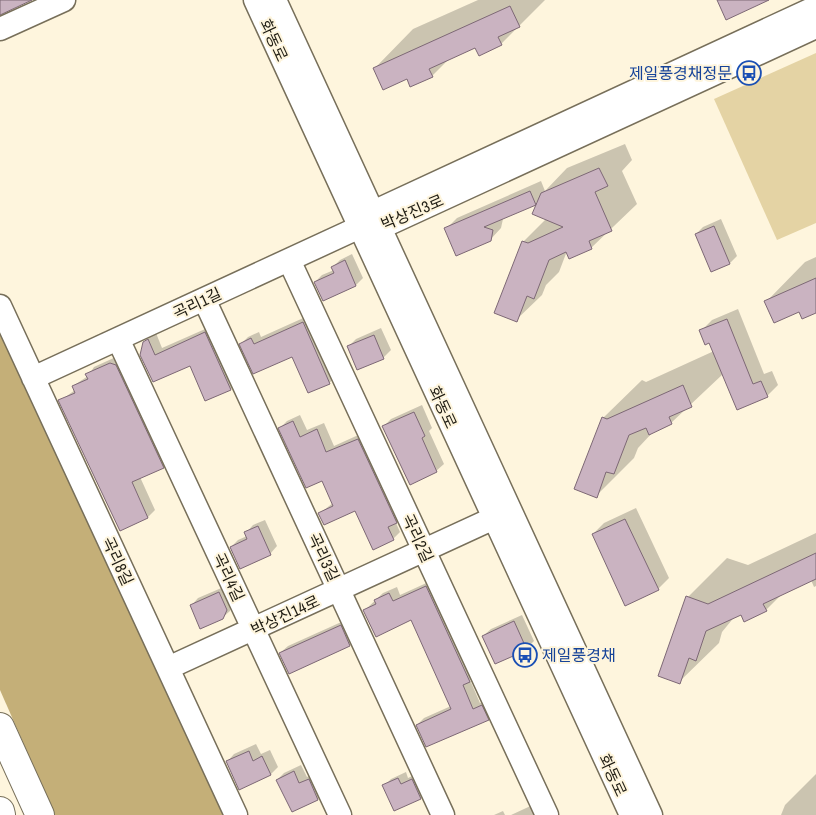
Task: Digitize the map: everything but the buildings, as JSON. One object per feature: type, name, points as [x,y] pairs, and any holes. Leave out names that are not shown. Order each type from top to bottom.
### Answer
[{"type":"highway","points":[[0,727],[40,815]]},
{"type":"highway","points":[[0,811],[2,815]]},
{"type":"street","points":[[0,29],[64,0]]},
{"type":"street","name":"화동로","points":[[255,0],[371,222]]},
{"type":"street","name":"화동로","points":[[275,0],[371,222],[502,515],[631,815]]},
{"type":"street","name":"박상진3로","points":[[371,222],[816,7]]},
{"type":"street","name":"박상진3로","points":[[371,222],[816,27]]},
{"type":"street","name":"곡리1길","points":[[33,378],[371,222]]},
{"type":"street","name":"곡리2길","points":[[289,260],[547,815]]},
{"type":"street","name":"곡리3길","points":[[204,299],[443,815]]},
{"type":"street","name":"곡리8길","points":[[0,306],[236,815]]},
{"type":"street","name":"곡리4길","points":[[118,339],[340,815]]},
{"type":"street","name":"화동로","points":[[502,515],[651,815]]},
{"type":"street","name":"박상진14로","points":[[168,668],[502,515]]},
{"type":"shaded area","points":[[816,53],[816,223],[777,240],[714,99]]},
{"type":"shaded area","points":[[0,332],[223,815],[55,815],[0,690]]},
{"type":"place","name":"제일풍경채정문","points":[[749,73]]},
{"type":"place","name":"제일풍경채","points":[[525,655]]}]
